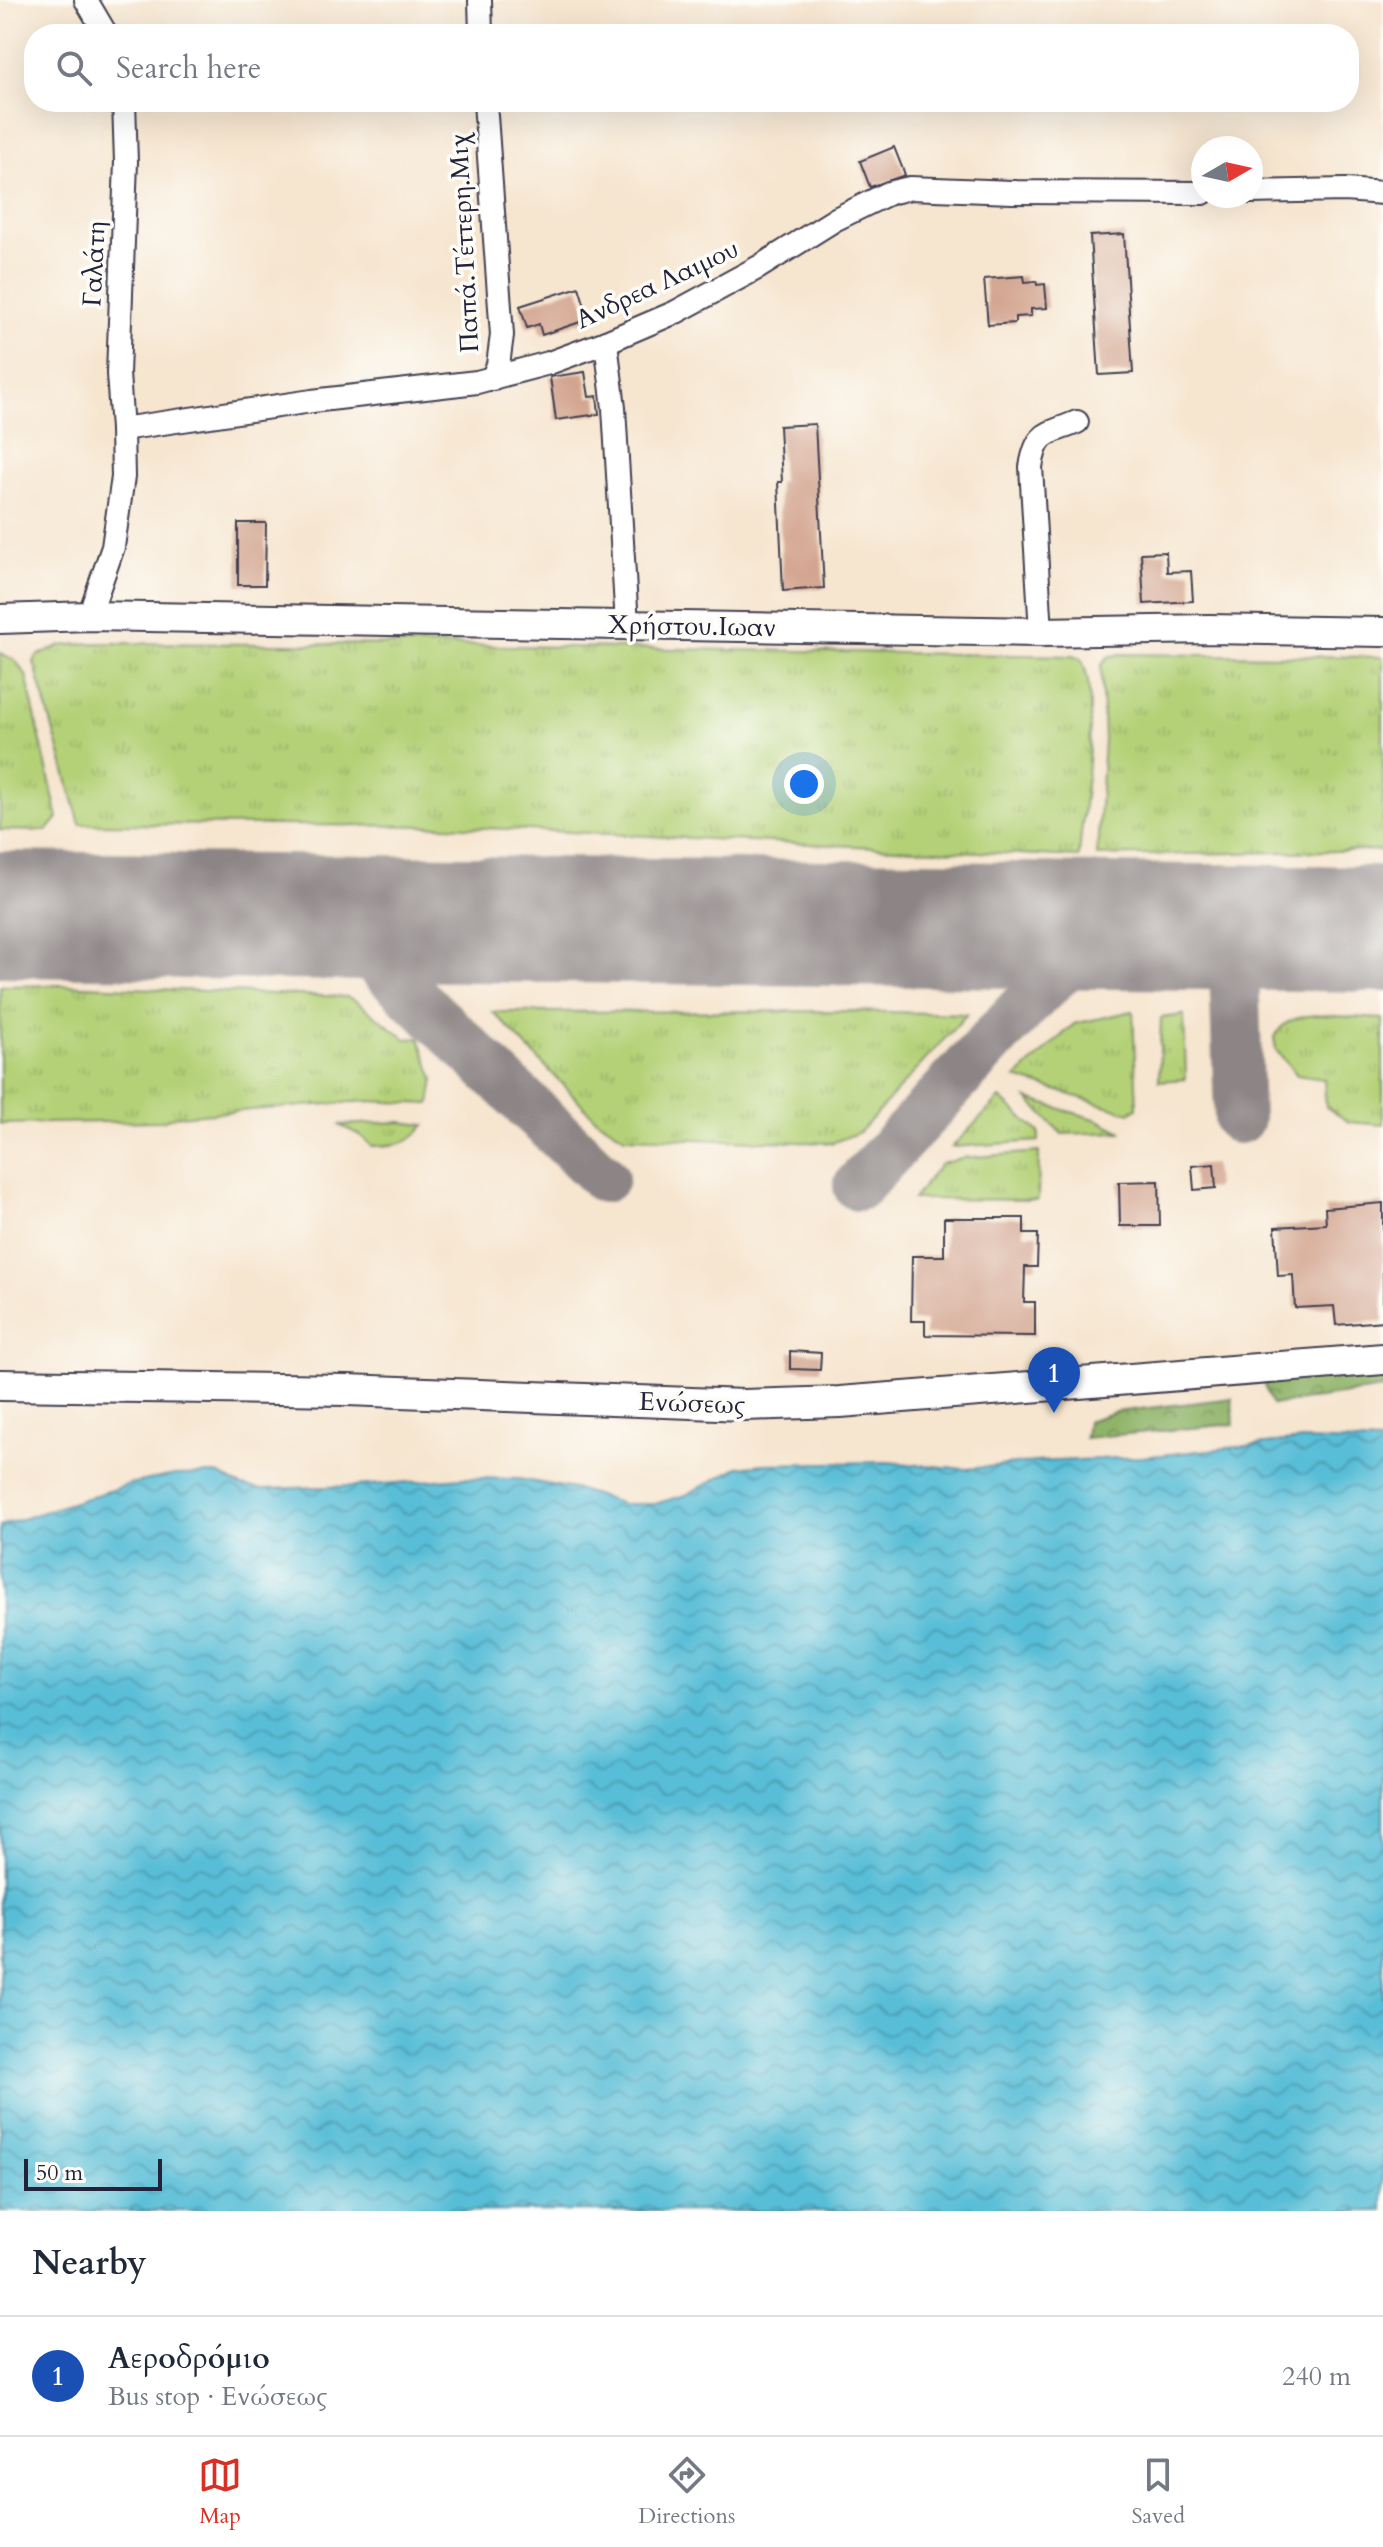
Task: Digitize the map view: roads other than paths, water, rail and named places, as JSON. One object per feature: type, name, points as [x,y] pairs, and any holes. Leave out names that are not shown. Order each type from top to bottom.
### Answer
[{"type":"main road","name":"Ενώσεως","points":[[0,1385],[347,1390],[744,1405],[840,1402],[1383,1359]]},
{"type":"street","points":[[86,0],[100,24]]},
{"type":"street","points":[[480,0],[481,24]]},
{"type":"street","name":"Γαλάτη","points":[[89,616],[113,547],[123,477],[118,391],[126,162],[124,112]]},
{"type":"street","name":"Παπά.Τέττερη.Μιχ","points":[[486,112],[502,335],[498,365],[492,379]]},
{"type":"street","name":"Ανδρεα Λαιμου","points":[[122,429],[492,379],[606,342],[676,312],[759,267],[836,219],[900,190],[1191,193]]},
{"type":"street","points":[[1263,192],[1345,190],[1383,193]]},
{"type":"street","points":[[606,342],[617,450],[627,625]]},
{"type":"street","points":[[1041,632],[1031,467],[1034,446],[1042,436],[1077,422]]},
{"type":"street","name":"Χρήστου.Ιωαν","points":[[0,619],[89,616],[1041,632],[1209,629],[1383,632]]},
{"type":"water","points":[[1303,1440],[1383,1443],[1383,2211],[0,2211],[0,1526],[133,1483],[175,1475],[217,1474],[242,1486],[261,1489],[463,1478],[519,1479],[579,1490],[623,1504],[654,1504],[686,1495],[738,1467],[763,1464],[887,1462],[967,1469],[1142,1457]]},
{"type":"place","name":"Αεροδρόμιο","points":[[1054,1413]]}]
